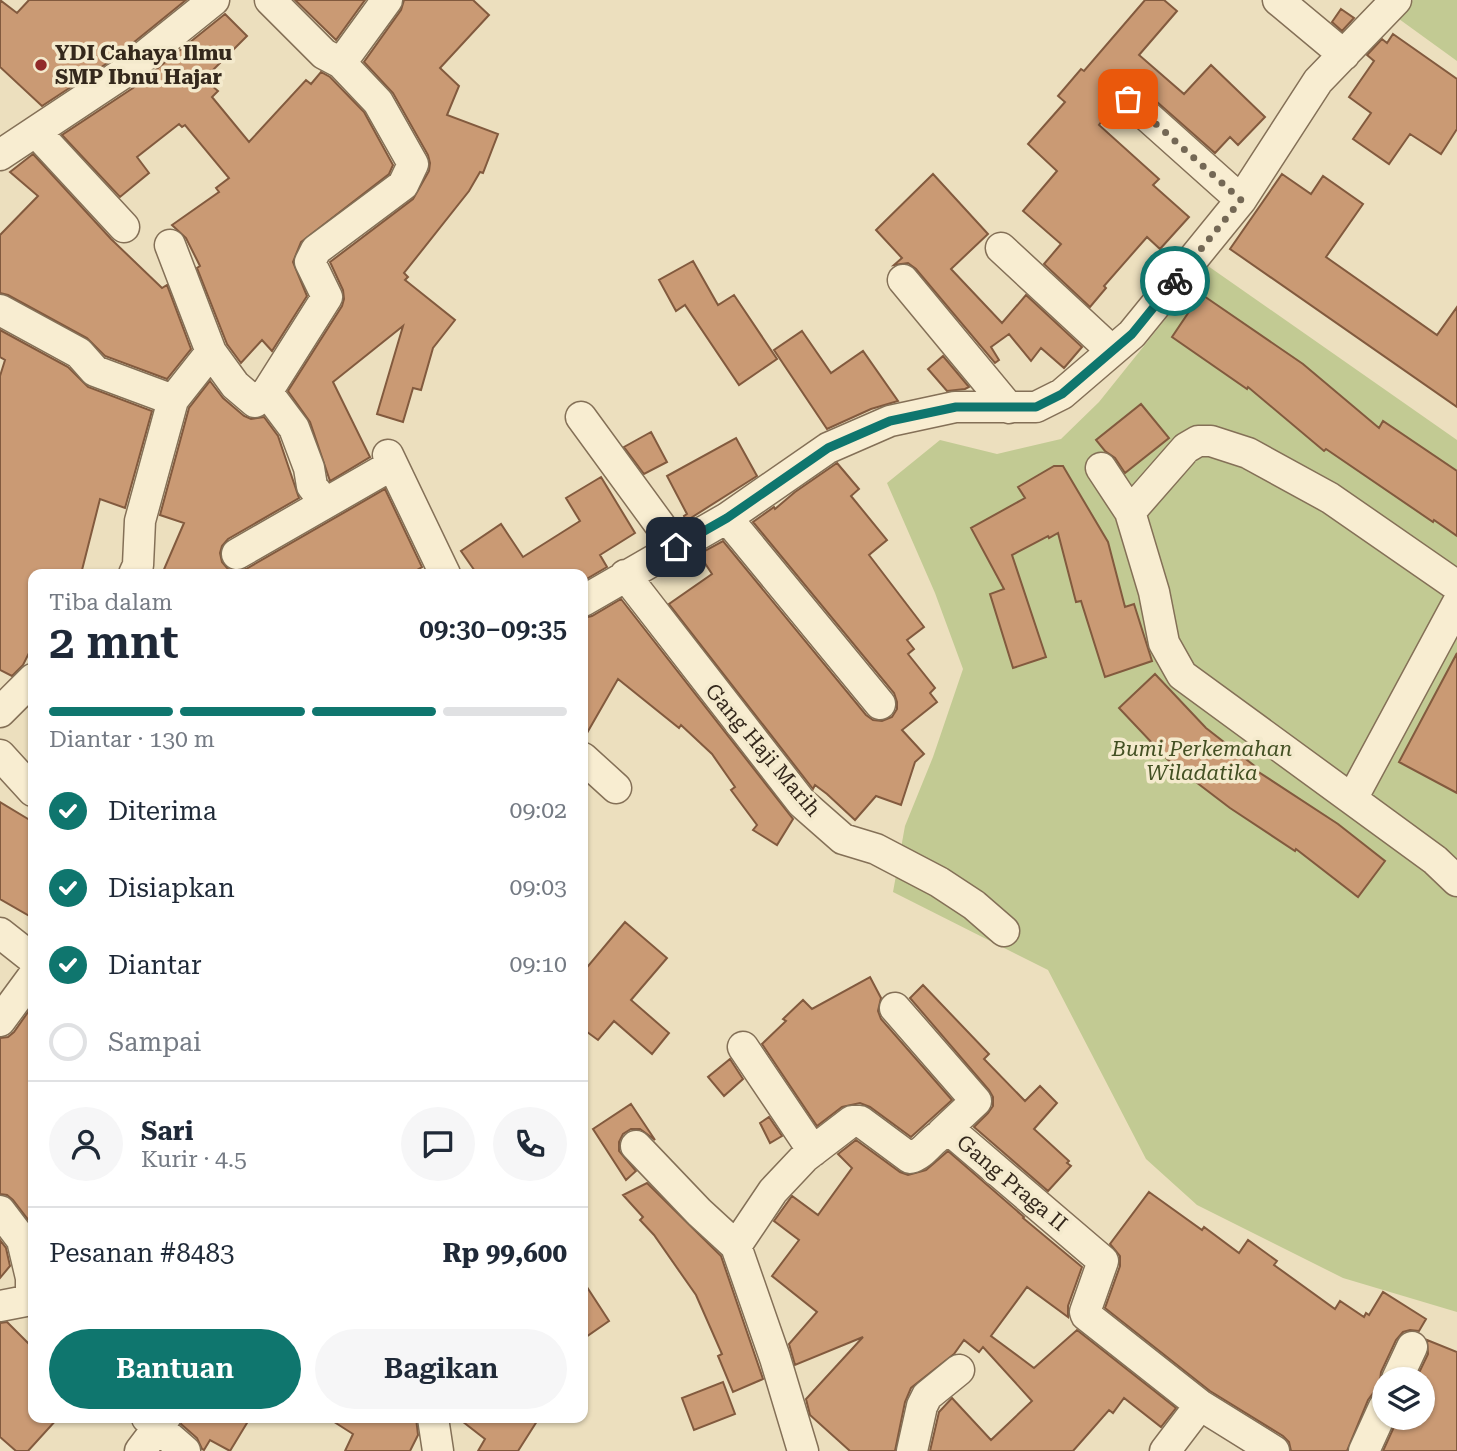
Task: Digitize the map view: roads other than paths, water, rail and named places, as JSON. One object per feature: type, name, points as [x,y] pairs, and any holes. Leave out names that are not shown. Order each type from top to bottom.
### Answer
[{"type":"street","points":[[0,155],[122,74],[214,0]]},
{"type":"street","points":[[170,245],[211,352],[235,385],[255,402],[267,392],[327,297],[310,262],[316,250],[404,186],[414,164],[378,102],[341,63],[324,54],[270,0]]},
{"type":"street","points":[[341,63],[387,0]]},
{"type":"street","points":[[1278,0],[1344,55]]},
{"type":"street","points":[[588,598],[727,518],[828,448],[890,421],[956,407],[1036,407],[1062,394],[1132,334],[1241,200],[1318,81],[1396,0]]},
{"type":"street","points":[[1128,99],[1241,200]]},
{"type":"street","points":[[37,132],[124,228]]},
{"type":"street","points":[[1001,248],[1112,351]]},
{"type":"street","points":[[903,280],[1009,408]]},
{"type":"street","points":[[0,310],[79,353],[95,371],[173,400]]},
{"type":"street","points":[[136,569],[140,521],[173,400],[211,352]]},
{"type":"street","points":[[267,392],[294,428],[309,468],[312,486],[325,503]]},
{"type":"street","points":[[581,417],[676,547]]},
{"type":"street","points":[[1130,512],[1186,447],[1198,441],[1210,441],[1248,453],[1330,498],[1457,586]]},
{"type":"street","points":[[237,554],[325,503],[390,460],[435,569]]},
{"type":"street","points":[[1101,468],[1130,512],[1154,592],[1164,643],[1182,675],[1435,860],[1457,881]]},
{"type":"street","points":[[727,518],[880,704]]},
{"type":"street","name":"Gang Haji Marih","points":[[625,575],[802,803],[843,839],[876,849],[939,882],[974,905],[1004,930]]},
{"type":"street","points":[[1352,799],[1457,604]]},
{"type":"street","points":[[0,712],[28,684]]},
{"type":"street","points":[[0,755],[28,786]]},
{"type":"street","points":[[588,763],[616,788]]},
{"type":"street","points":[[0,933],[28,975]]},
{"type":"street","points":[[0,1021],[28,983]]},
{"type":"street","points":[[895,1008],[976,1101],[942,1133]]},
{"type":"street","points":[[743,1047],[813,1151]]},
{"type":"street","name":"Gang Praga II","points":[[736,1246],[773,1191],[813,1151],[852,1121],[860,1121],[910,1158],[921,1153],[942,1133],[955,1134],[1103,1261],[1085,1314],[1200,1405]]},
{"type":"street","points":[[636,1146],[699,1212],[736,1246],[775,1358],[803,1451]]},
{"type":"street","points":[[0,1211],[22,1240],[28,1265]]},
{"type":"street","points":[[0,1306],[28,1302]]},
{"type":"street","points":[[1403,1367],[1412,1347]]},
{"type":"street","points":[[912,1451],[926,1396],[959,1370]]},
{"type":"street","points":[[1165,1451],[1200,1405],[1274,1451]]},
{"type":"street","points":[[434,1423],[439,1451]]},
{"type":"street","points":[[152,1428],[185,1451]]},
{"type":"street","points":[[1364,1451],[1374,1430]]},
{"type":"place","name":"YDI Cahaya Ilmu SMP Ibnu Hajar","points":[[41,65]]},
{"type":"park label","name":"Bumi Perkemahan Wiladatika","points":[[1202,761]]}]
